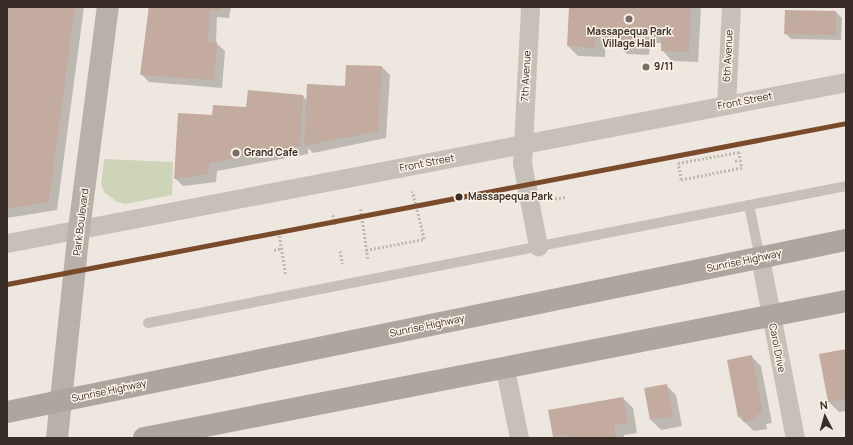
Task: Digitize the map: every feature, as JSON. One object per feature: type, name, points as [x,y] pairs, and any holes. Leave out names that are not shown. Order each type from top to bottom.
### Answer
[{"type":"highway","name":"Sunrise Highway","points":[[7,412],[846,240]]},
{"type":"highway","points":[[144,438],[505,369],[846,301]]},
{"type":"main road","name":"Park Boulevard","points":[[57,438],[79,230],[108,7]]},
{"type":"street","name":"7th Avenue","points":[[530,7],[522,163],[538,246]]},
{"type":"street","name":"6th Avenue","points":[[726,105],[731,7]]},
{"type":"street","name":"Front Street","points":[[7,243],[846,82]]},
{"type":"street","name":"Carol Drive","points":[[760,258],[795,438]]},
{"type":"street","points":[[505,369],[519,438]]},
{"type":"lane","points":[[148,323],[846,186]]},
{"type":"lane","points":[[749,205],[760,258]]},
{"type":"path","points":[[739,152],[740,160],[742,168],[681,180],[678,163],[739,152]]},
{"type":"path","points":[[735,161],[740,160]]},
{"type":"path","points":[[366,250],[424,239],[412,191]]},
{"type":"path","points":[[551,199],[565,197]]},
{"type":"path","points":[[361,209],[368,259]]},
{"type":"path","points":[[333,215],[335,225]]},
{"type":"path","points":[[279,232],[286,275]]},
{"type":"path","points":[[365,236],[370,235]]},
{"type":"path","points":[[274,250],[282,248]]},
{"type":"path","points":[[340,251],[343,264]]},
{"type":"green space","points":[[104,159],[173,162],[172,195],[125,204],[117,202],[104,192],[101,184]]},
{"type":"building","points":[[7,7],[75,7],[49,202],[7,209]]},
{"type":"building","points":[[149,7],[222,7],[221,11],[210,10],[208,42],[217,42],[214,80],[140,75]]},
{"type":"building","name":"Massapequa Park Village Hall","points":[[569,7],[691,7],[689,52],[661,51],[661,34],[640,33],[639,46],[616,45],[616,32],[596,31],[595,48],[567,46]]},
{"type":"building","points":[[785,10],[836,11],[836,35],[784,34]]},
{"type":"building","points":[[346,65],[382,66],[378,131],[304,146],[307,84],[345,86]]},
{"type":"building","points":[[248,90],[303,95],[300,146],[209,163],[208,174],[174,179],[178,113],[212,115],[213,105],[246,107]]},
{"type":"building","points":[[846,349],[846,399],[828,402],[819,354]]},
{"type":"building","points":[[752,355],[763,413],[756,415],[757,419],[743,422],[743,416],[738,417],[727,360]]},
{"type":"building","points":[[667,384],[673,416],[650,420],[644,388]]},
{"type":"building","points":[[623,397],[628,423],[614,425],[616,438],[568,438],[567,434],[553,437],[548,410]]},
{"type":"transit line","points":[[7,284],[846,123]]},
{"type":"place","name":"Massapequa Park Village Hall","points":[[629,19]]},
{"type":"place","name":"9/11","points":[[646,67]]},
{"type":"place","name":"Grand Cafe","points":[[236,153]]},
{"type":"place","name":"Massapequa Park","points":[[459,197]]}]
